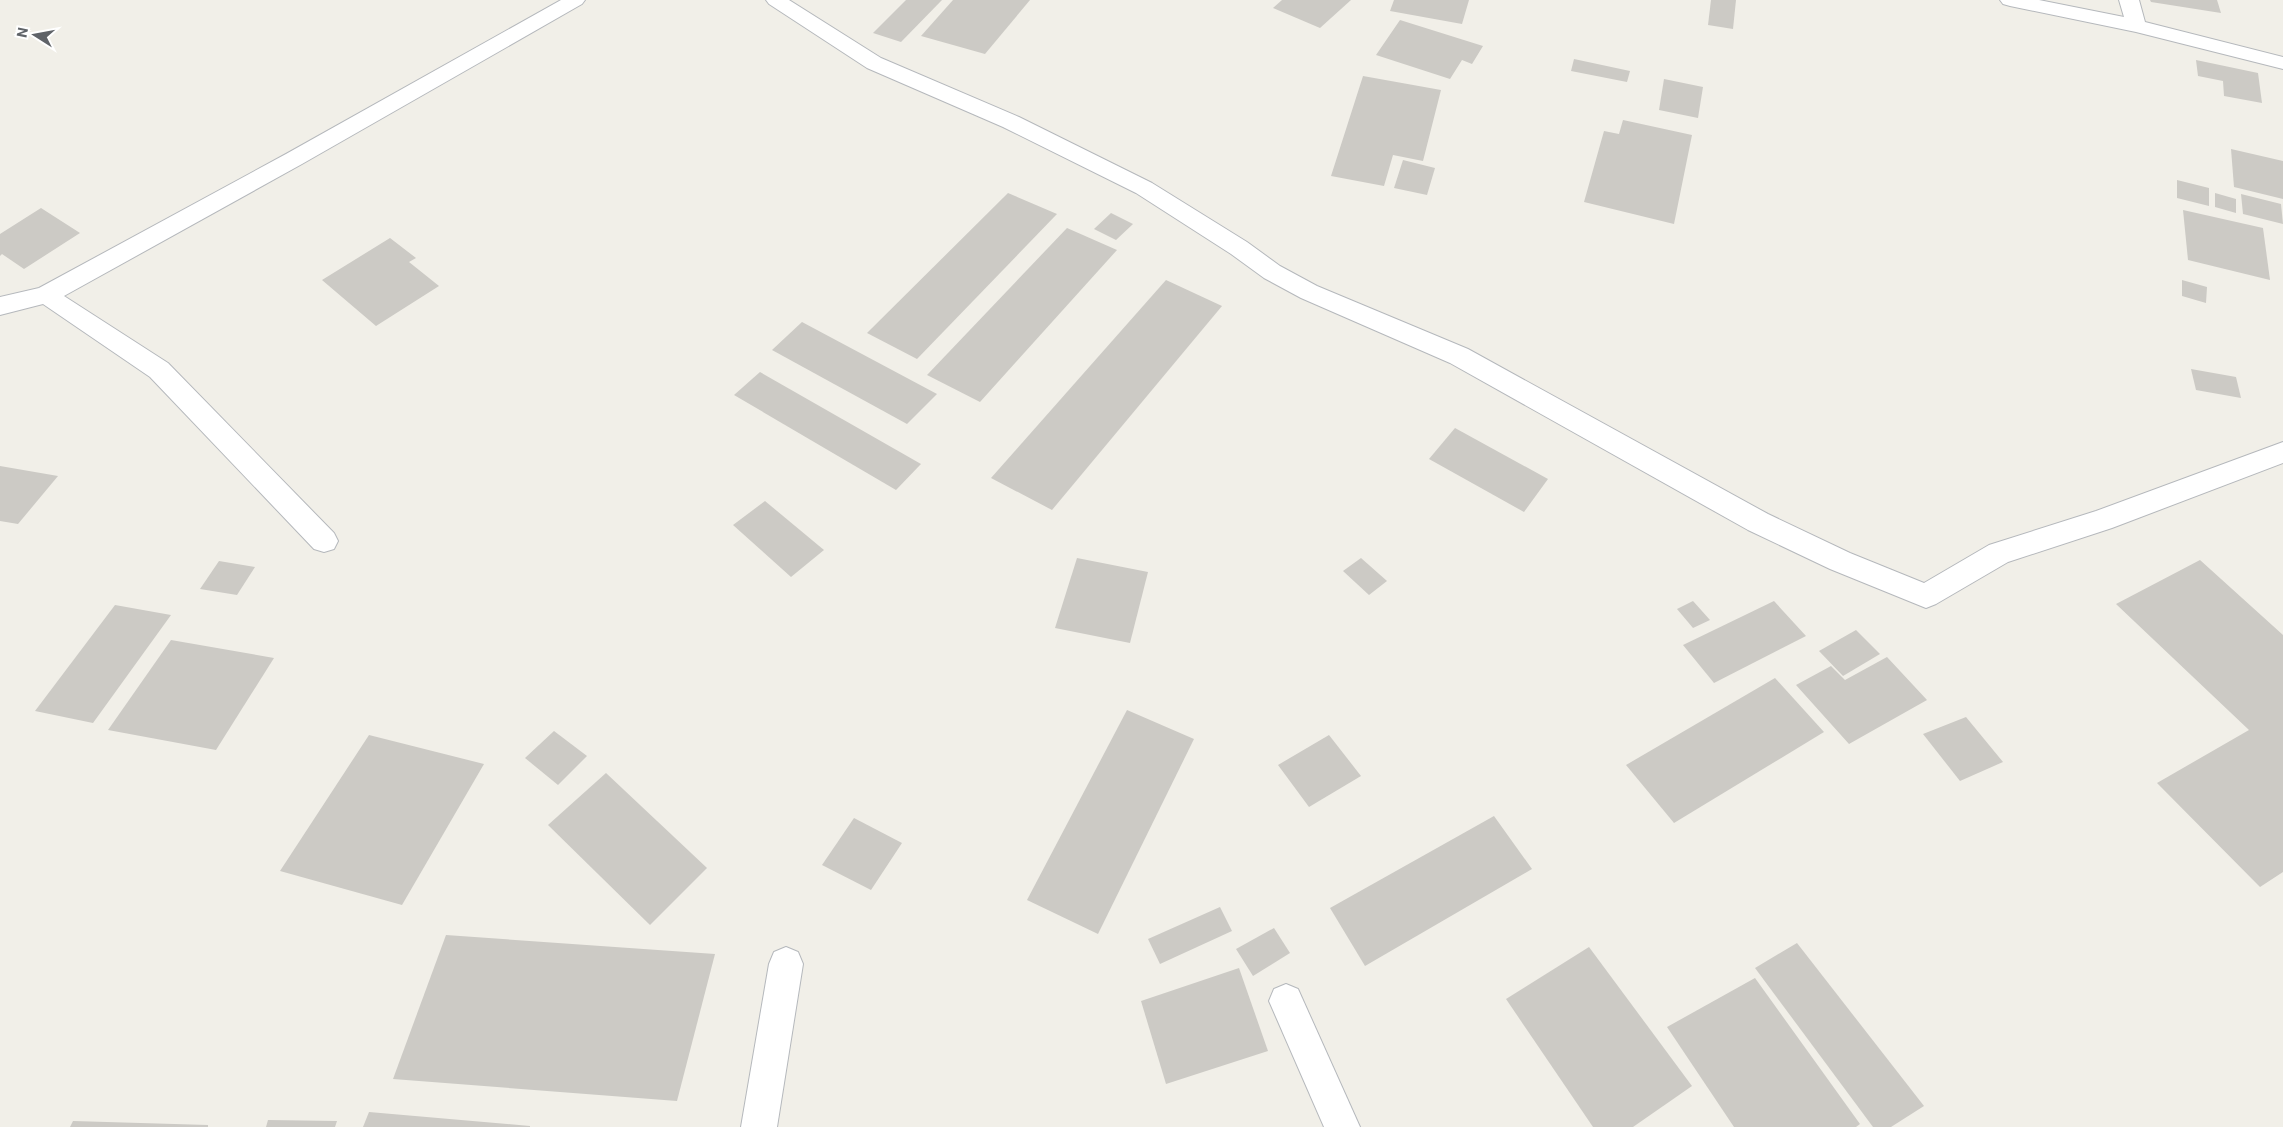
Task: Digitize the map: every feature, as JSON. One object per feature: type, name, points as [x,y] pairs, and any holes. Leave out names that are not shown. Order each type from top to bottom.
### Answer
[{"type":"street","points":[[0,306],[46,295],[285,164],[575,0]]},
{"type":"street","points":[[776,0],[874,63],[1011,122],[1144,188],[1239,248],[1272,272],[1309,292],[1459,356],[1758,522],[1840,561],[1926,596],[1999,553],[2102,520],[2283,452]]},
{"type":"street","points":[[2010,0],[2136,26],[2283,63]]},
{"type":"street","points":[[2128,0],[2136,26]]},
{"type":"street","points":[[46,295],[159,370],[324,541]]},
{"type":"street","points":[[759,1127],[786,964]]},
{"type":"street","points":[[1286,1001],[1342,1127]]},
{"type":"building","points":[[906,0],[942,0],[901,42],[873,33]]},
{"type":"building","points":[[953,0],[1030,0],[985,54],[921,36]]},
{"type":"building","points":[[1282,0],[1351,0],[1320,28],[1273,8]]},
{"type":"building","points":[[1394,0],[1469,0],[1462,24],[1390,11]]},
{"type":"building","points":[[1711,0],[1736,0],[1733,29],[1708,25]]},
{"type":"building","points":[[2150,0],[2217,0],[2221,13],[2151,2]]},
{"type":"building","points":[[1400,20],[1483,46],[1472,64],[1462,60],[1450,79],[1376,55]]},
{"type":"building","points":[[1574,59],[1630,71],[1627,82],[1571,71]]},
{"type":"building","points":[[2196,60],[2258,73],[2262,103],[2224,96],[2223,81],[2198,76]]},
{"type":"building","points":[[1363,76],[1441,90],[1423,161],[1393,155],[1384,186],[1331,176]]},
{"type":"building","points":[[1664,79],[1703,87],[1698,118],[1659,110]]},
{"type":"building","points":[[1623,120],[1692,135],[1674,224],[1584,202],[1604,131],[1619,134]]},
{"type":"building","points":[[2231,149],[2283,161],[2283,199],[2234,187]]},
{"type":"building","points":[[1403,160],[1435,168],[1427,195],[1394,188]]},
{"type":"building","points":[[2177,180],[2209,188],[2209,206],[2177,198]]},
{"type":"building","points":[[1008,193],[1057,214],[917,359],[867,333]]},
{"type":"building","points":[[2215,193],[2236,199],[2236,213],[2215,207]]},
{"type":"building","points":[[2241,194],[2281,204],[2283,224],[2243,214]]},
{"type":"building","points":[[41,208],[80,233],[24,269],[2,254],[0,256],[0,234]]},
{"type":"building","points":[[2183,210],[2263,228],[2270,280],[2188,260]]},
{"type":"building","points":[[1111,213],[1133,224],[1116,240],[1094,229]]},
{"type":"building","points":[[1067,228],[1117,250],[980,402],[927,375]]},
{"type":"building","points":[[390,238],[416,258],[409,262],[439,286],[376,326],[322,280]]},
{"type":"building","points":[[1166,280],[1222,306],[1052,510],[991,478]]},
{"type":"building","points":[[2182,280],[2207,287],[2206,303],[2182,296]]},
{"type":"building","points":[[802,322],[937,394],[907,424],[772,350]]},
{"type":"building","points":[[2191,369],[2236,377],[2241,398],[2196,390]]},
{"type":"building","points":[[760,372],[921,464],[896,490],[734,395]]},
{"type":"building","points":[[1455,428],[1548,479],[1524,512],[1429,459]]},
{"type":"building","points":[[0,466],[58,476],[18,524],[0,521]]},
{"type":"building","points":[[765,501],[824,550],[791,577],[733,525]]},
{"type":"building","points":[[1077,558],[1148,572],[1130,643],[1055,628]]},
{"type":"building","points":[[1361,558],[1387,581],[1369,595],[1343,571]]},
{"type":"building","points":[[2200,560],[2283,635],[2283,872],[2260,887],[2157,783],[2249,730],[2116,604]]},
{"type":"building","points":[[219,561],[255,567],[237,595],[200,589]]},
{"type":"building","points":[[1693,601],[1710,620],[1693,628],[1677,609]]},
{"type":"building","points":[[1774,601],[1806,636],[1714,683],[1683,645]]},
{"type":"building","points":[[115,605],[171,615],[93,723],[35,711]]},
{"type":"building","points":[[1856,630],[1880,654],[1843,676],[1819,651]]},
{"type":"building","points":[[171,640],[274,658],[216,750],[108,730]]},
{"type":"building","points":[[1887,657],[1927,700],[1849,744],[1796,685],[1831,666],[1845,680]]},
{"type":"building","points":[[1775,678],[1824,732],[1674,823],[1626,765]]},
{"type":"building","points":[[1127,710],[1194,739],[1098,934],[1027,900]]},
{"type":"building","points":[[1966,717],[2003,762],[1960,781],[1923,734]]},
{"type":"building","points":[[554,731],[587,756],[558,785],[525,758]]},
{"type":"building","points":[[369,735],[484,764],[402,905],[280,871]]},
{"type":"building","points":[[1329,735],[1361,776],[1309,807],[1278,765]]},
{"type":"building","points":[[606,773],[707,868],[650,925],[548,825]]},
{"type":"building","points":[[1494,816],[1532,869],[1365,966],[1330,908]]},
{"type":"building","points":[[854,818],[902,843],[871,890],[822,865]]},
{"type":"building","points":[[1220,907],[1232,931],[1160,964],[1148,939]]},
{"type":"building","points":[[1274,928],[1290,953],[1253,976],[1236,949]]},
{"type":"building","points":[[446,935],[715,954],[677,1101],[393,1079]]},
{"type":"building","points":[[1797,943],[1924,1106],[1891,1127],[1873,1127],[1755,968]]},
{"type":"building","points":[[1589,947],[1692,1086],[1633,1127],[1593,1127],[1506,999]]},
{"type":"building","points":[[1239,968],[1268,1051],[1166,1084],[1141,1001]]},
{"type":"building","points":[[1755,978],[1860,1124],[1856,1127],[1734,1127],[1667,1027]]},
{"type":"building","points":[[369,1112],[530,1126],[530,1127],[363,1127]]},
{"type":"building","points":[[268,1120],[337,1121],[335,1127],[266,1127]]},
{"type":"building","points":[[73,1121],[208,1125],[208,1127],[70,1127]]}]
